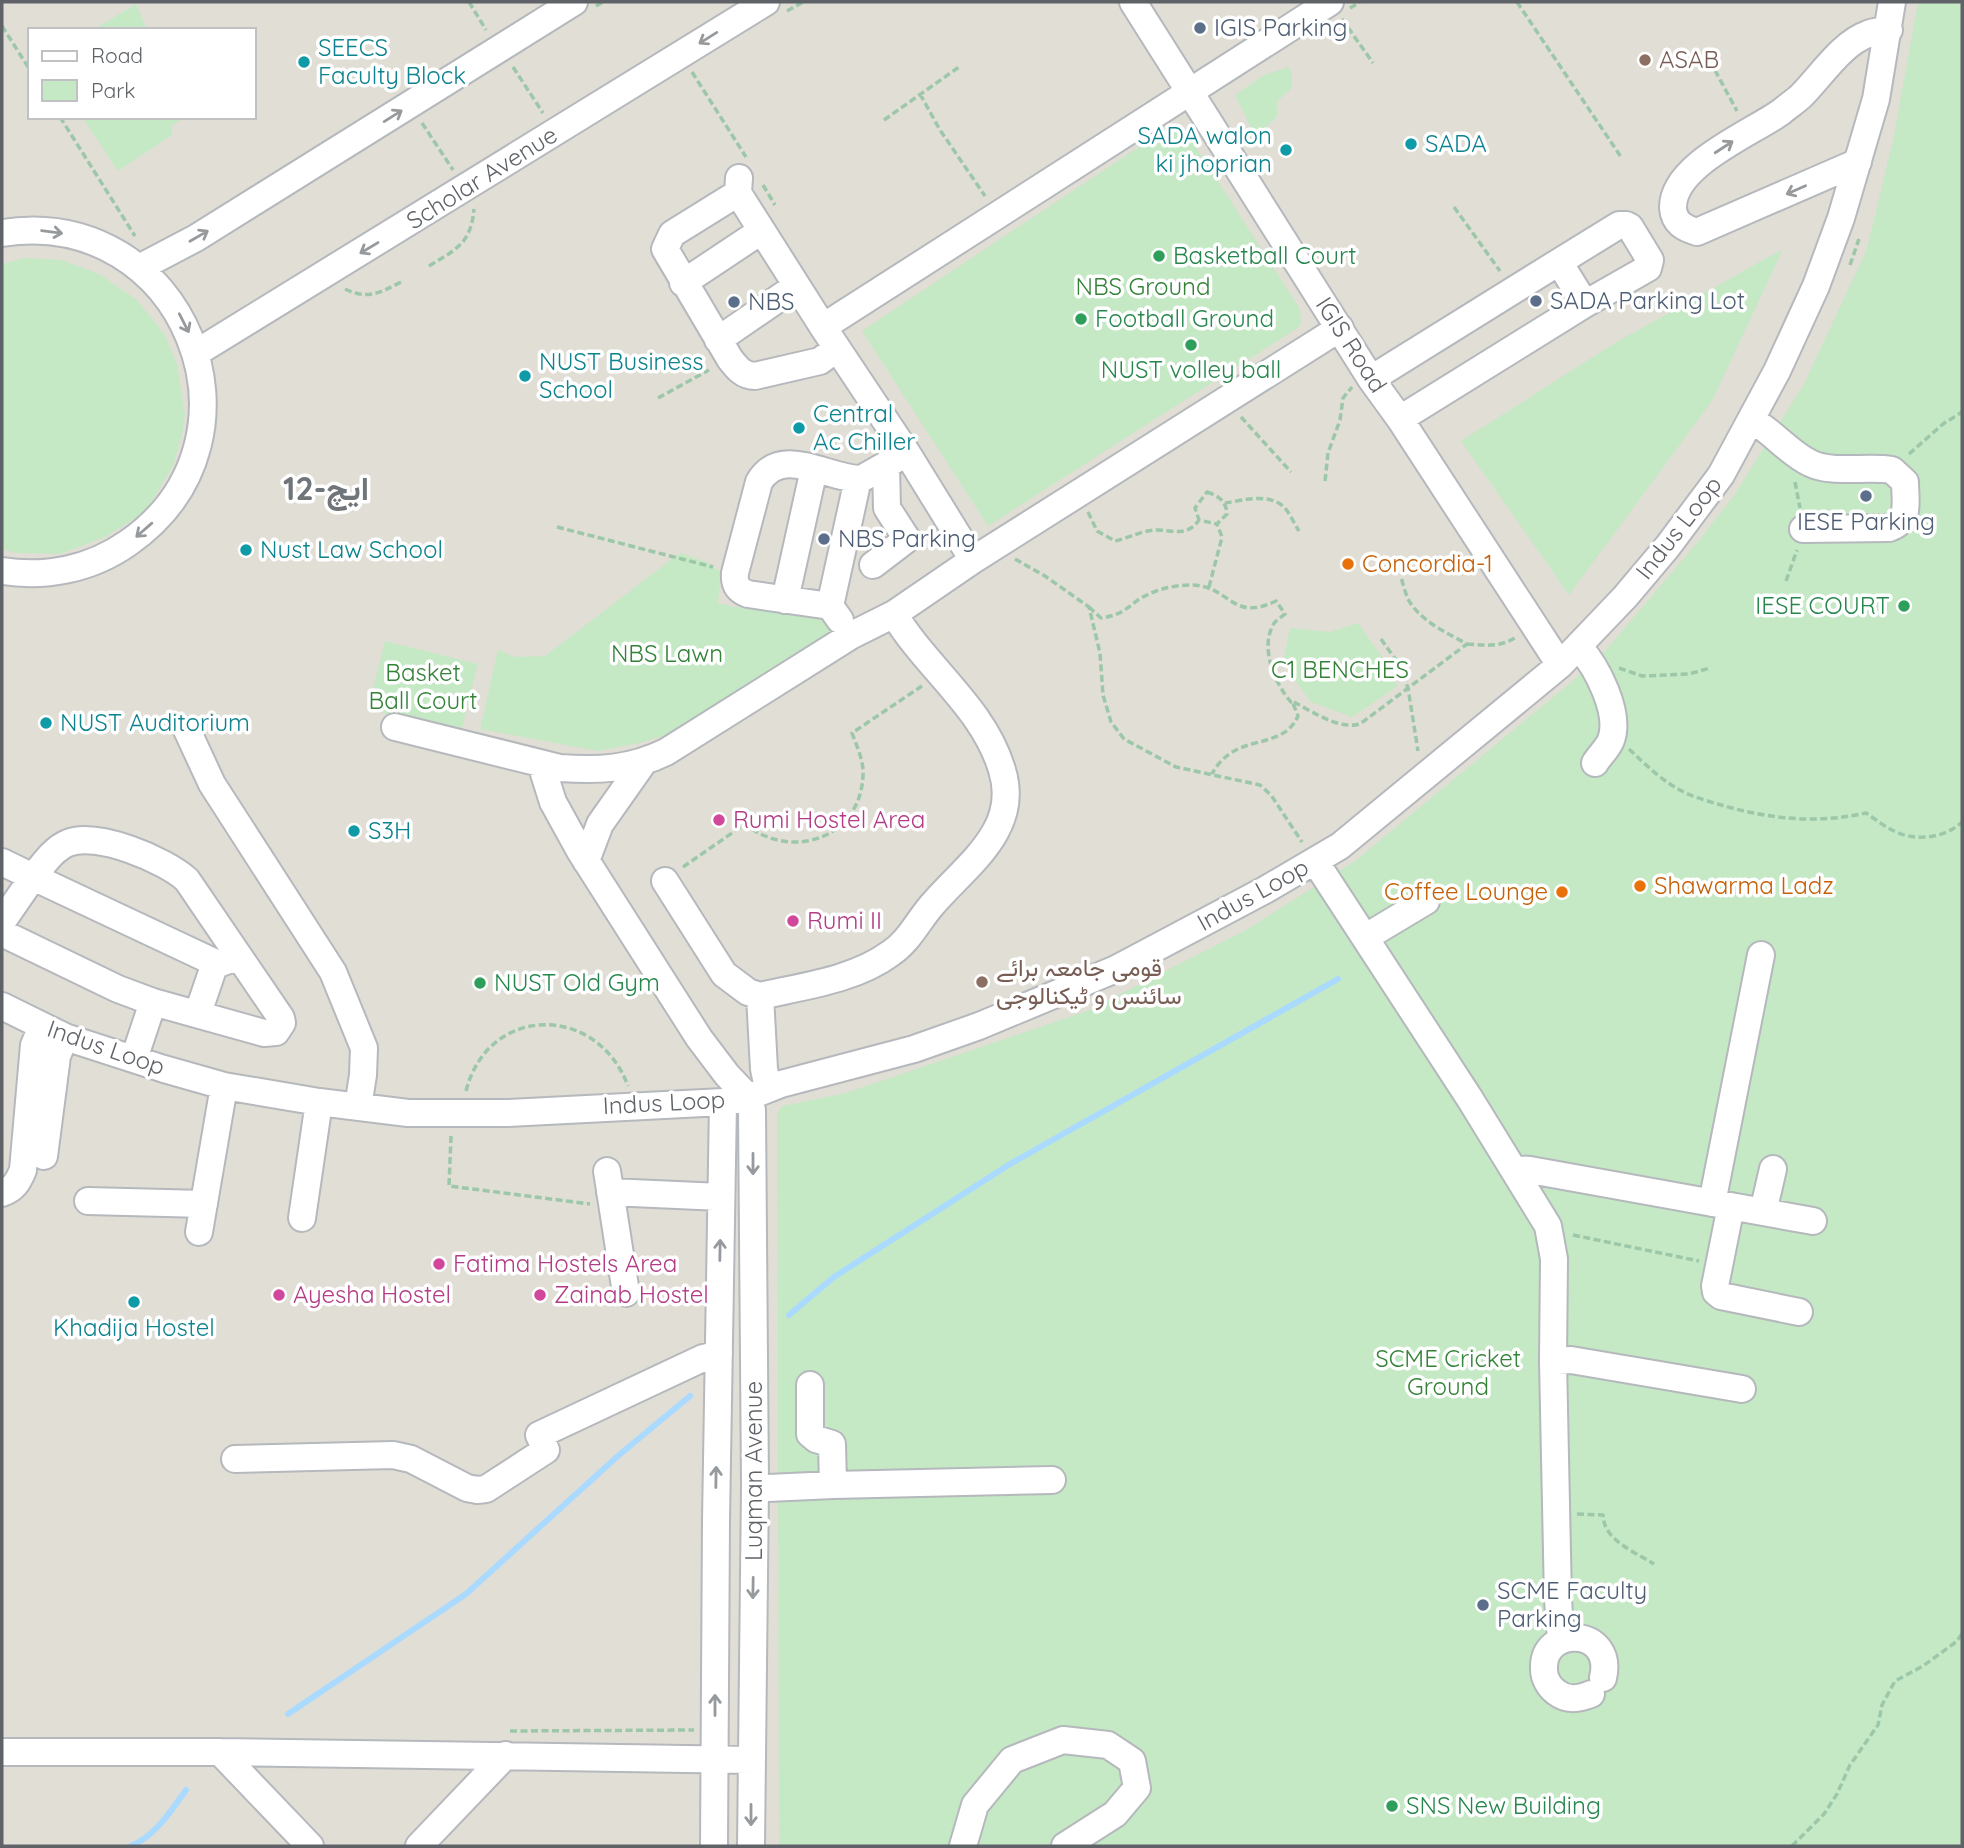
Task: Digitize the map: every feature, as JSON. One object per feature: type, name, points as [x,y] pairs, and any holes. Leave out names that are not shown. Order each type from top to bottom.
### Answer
[{"type":"street","points":[[145,265],[196,238],[574,2]]},
{"type":"street","name":"Scholar Avenue","points":[[196,353],[766,2]]},
{"type":"street","name":"IGIS Road","points":[[1133,2],[1340,328],[1364,382],[1400,419],[1610,702],[1615,724],[1613,733]]},
{"type":"street","name":"Indus Loop","points":[[2,1006],[54,1032],[225,1086],[358,1107],[408,1113],[508,1113],[747,1096],[914,1049],[979,1026],[1103,974],[1265,890],[1309,853],[1339,846],[1576,657],[1668,546],[1721,475],[1752,420],[1816,286],[1841,218],[1876,99],[1892,2]]},
{"type":"street","points":[[981,555],[897,459],[830,338],[761,231],[739,184],[667,239],[667,256],[740,371],[748,376],[755,376],[820,361],[830,338],[1189,94],[1334,9]]},
{"type":"street","points":[[1858,162],[1697,232],[1685,229],[1676,221],[1673,211],[1679,188],[1709,156],[1773,118],[1800,97],[1830,62],[1859,39],[1867,34],[1889,30]]},
{"type":"street","points":[[1364,382],[1619,225],[1626,225],[1632,230],[1648,256],[1648,268],[1400,419]]},
{"type":"street","points":[[2,233],[44,230],[78,236],[145,265],[184,323],[196,353],[203,393],[199,439],[183,482],[156,519],[120,548],[78,567],[44,573],[2,571]]},
{"type":"street","points":[[683,284],[761,231]]},
{"type":"street","points":[[1559,262],[1585,304]]},
{"type":"street","points":[[724,349],[795,287]]},
{"type":"street","points":[[395,727],[541,764],[583,769],[643,764],[852,635],[894,614],[981,555],[1340,328]]},
{"type":"street","points":[[1752,420],[1770,430],[1797,456],[1810,464],[1824,468],[1892,470],[1905,482],[1905,514],[1902,522],[1896,526],[1803,529]]},
{"type":"street","points":[[852,635],[830,607],[742,592],[734,581],[736,573],[763,476],[783,463],[858,479],[897,459]]},
{"type":"street","points":[[873,565],[907,539],[887,508],[897,459]]},
{"type":"street","points":[[785,600],[814,469]]},
{"type":"street","points":[[830,607],[858,479]]},
{"type":"street","points":[[665,881],[724,974],[748,992],[760,996],[857,971],[891,954],[910,935],[938,897],[981,855],[1003,812],[1005,796],[1002,770],[978,720],[938,674],[894,614]]},
{"type":"street","points":[[187,730],[212,784],[333,972],[365,1048],[358,1107]]},
{"type":"street","points":[[1595,763],[1611,742],[1613,733]]},
{"type":"street","points":[[541,764],[553,802],[586,861],[699,1038],[747,1096],[764,1069],[760,996]]},
{"type":"street","points":[[586,861],[600,824],[643,764]]},
{"type":"street","points":[[2,922],[33,877],[57,849],[70,841],[107,843],[151,857],[169,866],[187,880],[229,960],[281,1017],[280,1028],[276,1032],[264,1033],[153,1002],[118,989],[2,933]]},
{"type":"street","points":[[1309,853],[1515,1169],[1548,1226],[1554,1259],[1553,1360],[1561,1640]]},
{"type":"street","points":[[2,862],[229,960]]},
{"type":"street","points":[[1366,937],[1426,901]]},
{"type":"street","points":[[1761,955],[1722,1204],[1719,1265],[1714,1286],[1721,1296],[1798,1312]]},
{"type":"street","points":[[198,1013],[210,975],[229,960]]},
{"type":"street","points":[[134,1059],[153,1002]]},
{"type":"street","points":[[2,1193],[13,1188],[23,1170],[34,1045],[54,1032],[57,1056],[44,1156]]},
{"type":"street","points":[[199,1232],[225,1086]]},
{"type":"street","name":"Luqman Avenue","points":[[715,1846],[721,1197],[747,1096]]},
{"type":"street","name":"Luqman Avenue","points":[[747,1096],[752,1110],[755,1486],[751,1846]]},
{"type":"street","points":[[302,1218],[319,1102]]},
{"type":"street","points":[[1515,1169],[1640,1188],[1813,1221]]},
{"type":"street","points":[[1763,1212],[1773,1170]]},
{"type":"street","points":[[626,1293],[610,1190],[721,1197]]},
{"type":"street","points":[[88,1201],[204,1204]]},
{"type":"street","points":[[235,1459],[393,1455],[411,1459],[467,1488],[486,1489],[546,1450],[539,1435],[703,1358],[719,1354]]},
{"type":"street","points":[[1553,1360],[1571,1360],[1742,1389]]},
{"type":"street","points":[[810,1385],[810,1434],[832,1444],[833,1485]]},
{"type":"street","points":[[755,1486],[768,1488],[1052,1480]]},
{"type":"street","points":[[1579,1637],[1595,1645],[1605,1660],[1597,1686],[1583,1698],[1565,1697],[1550,1687],[1544,1661],[1548,1652],[1561,1640],[1579,1637]]},
{"type":"street","points":[[963,1846],[975,1805],[1012,1759],[1062,1740],[1108,1745],[1132,1760],[1137,1788],[1115,1814],[1065,1846]]},
{"type":"street","points":[[419,1846],[503,1743]]},
{"type":"street","points":[[2,1752],[220,1752],[503,1743],[751,1760]]},
{"type":"street","points":[[220,1752],[303,1844]]},
{"type":"path","points":[[469,2],[543,113]]},
{"type":"path","points":[[1517,2],[1621,157]]},
{"type":"path","points":[[1334,9],[1373,63]]},
{"type":"path","points":[[2,26],[28,67]]},
{"type":"path","points":[[1710,61],[1733,104],[1751,130]]},
{"type":"path","points":[[884,120],[959,67]]},
{"type":"path","points":[[920,94],[940,130],[985,196]]},
{"type":"path","points":[[410,105],[475,202],[472,226],[458,249],[429,266]]},
{"type":"path","points":[[61,119],[145,265]]},
{"type":"path","points":[[1454,207],[1513,290]]},
{"type":"path","points":[[1845,275],[1863,228]]},
{"type":"path","points":[[328,273],[338,286],[354,294],[370,297],[401,282]]},
{"type":"path","points":[[658,398],[724,349]]},
{"type":"path","points":[[1325,481],[1328,453],[1340,420],[1343,398],[1364,382]]},
{"type":"path","points":[[1225,401],[1291,472]]},
{"type":"path","points":[[1892,470],[1943,424],[1962,412]]},
{"type":"path","points":[[1199,520],[1195,508],[1207,492],[1216,495],[1225,503],[1227,514],[1217,524]]},
{"type":"path","points":[[1225,503],[1250,498],[1269,500],[1287,510],[1299,531]]},
{"type":"path","points":[[1088,510],[1097,531],[1115,541],[1158,530],[1190,530],[1199,520]]},
{"type":"path","points":[[1199,520],[1217,524]]},
{"type":"path","points":[[1209,587],[1222,537],[1217,524]]},
{"type":"path","points":[[557,527],[736,573]]},
{"type":"path","points":[[981,555],[1011,557],[1089,607],[1101,618],[1127,610],[1148,594],[1179,586],[1209,587],[1240,608],[1252,609],[1276,601],[1285,614],[1273,624],[1269,637],[1272,672],[1279,689],[1291,702],[1322,717],[1352,727],[1370,719],[1467,644],[1444,632],[1420,613],[1409,600],[1401,577]]},
{"type":"path","points":[[1089,607],[1100,653],[1102,695],[1111,722],[1125,740],[1176,766],[1260,785],[1271,795],[1309,853]]},
{"type":"path","points":[[1381,639],[1398,663],[1408,688],[1419,758]]},
{"type":"path","points":[[1576,657],[1642,676],[1689,674],[1710,668]]},
{"type":"path","points":[[665,881],[745,824],[755,833],[773,841],[793,844],[824,836],[837,828],[849,815],[859,797],[863,776],[861,759],[852,733],[938,674]]},
{"type":"path","points":[[1211,774],[1224,758],[1236,749],[1274,738],[1287,730],[1298,716],[1293,701]]},
{"type":"path","points":[[1613,733],[1645,765],[1682,792],[1748,813],[1782,819],[1848,817],[1866,813],[1896,832],[1923,838],[1952,832],[1962,822]]},
{"type":"path","points":[[464,1098],[477,1062],[490,1047],[514,1032],[542,1024],[562,1025],[597,1040],[611,1053],[622,1069],[629,1088]]},
{"type":"path","points":[[451,1128],[449,1186],[610,1190]]},
{"type":"path","points":[[1568,1244],[1568,1233],[1719,1265]]},
{"type":"path","points":[[1572,1514],[1603,1515],[1603,1525],[1610,1537],[1654,1564]]},
{"type":"path","points":[[1792,1846],[1824,1814],[1837,1794],[1850,1765],[1878,1725],[1882,1705],[1895,1681],[1923,1666],[1956,1642],[1962,1634]]},
{"type":"path","points":[[503,1743],[697,1731]]},
{"type":"shaded area","name":"قومی جامعہ برائے سائنس و ٹیکنالوجی","points":[[2,2],[1962,2],[1962,1846],[2,1846]]},
{"type":"green space","name":"SCME Cricket Ground","points":[[1918,2],[1962,2],[1962,1846],[779,1846],[777,1114],[782,1106],[846,1093],[1087,1011],[1246,930],[1355,861],[1575,679],[1605,651],[1733,497],[1804,384],[1867,249],[1894,135]]},
{"type":"green space","points":[[136,4],[146,28],[96,28]]},
{"type":"green space","points":[[1289,67],[1291,89],[1277,101],[1277,116],[1262,131],[1252,130],[1235,95],[1264,75]]},
{"type":"green space","points":[[83,119],[182,119],[171,126],[172,135],[118,171]]},
{"type":"green space","name":"NBS Ground","points":[[1170,128],[1184,132],[1190,138],[1300,309],[1299,327],[988,526],[862,331]]},
{"type":"green space","points":[[1783,249],[1712,401],[1569,595],[1461,441],[1615,343]]},
{"type":"green space","points":[[25,258],[62,260],[99,274],[137,300],[165,335],[177,365],[185,414],[173,466],[145,512],[105,537],[60,554],[17,553],[2,549],[2,264]]},
{"type":"green space","name":"NBS Lawn","points":[[680,553],[707,562],[721,572],[718,603],[735,607],[821,612],[845,627],[674,732],[644,742],[598,751],[480,729],[498,650],[516,657],[545,656]]},
{"type":"green space","name":"C1 BENCHES","points":[[1358,623],[1385,661],[1398,686],[1352,717],[1311,702],[1283,663],[1290,628],[1330,632]]},
{"type":"green space","name":"Basket Ball Court","points":[[385,641],[478,664],[461,732],[368,709]]},
{"type":"waterway","points":[[789,1315],[834,1277],[1010,1164],[1338,979]]},
{"type":"waterway","points":[[288,1714],[466,1594],[619,1455],[690,1396]]},
{"type":"waterway","points":[[131,1846],[155,1829],[186,1790]]},
{"type":"place","name":"IGIS Parking","points":[[1200,28]]},
{"type":"place","name":"ASAB","points":[[1645,60]]},
{"type":"place","name":"SEECS Faculty Block","points":[[304,62]]},
{"type":"place","name":"SADA","points":[[1411,144]]},
{"type":"place","name":"SADA walon ki jhoprian","points":[[1286,150]]},
{"type":"place","name":"Basketball Court","points":[[1159,256]]},
{"type":"place","name":"SADA Parking Lot","points":[[1536,301]]},
{"type":"place","name":"NBS","points":[[734,302]]},
{"type":"place","name":"Football Ground","points":[[1081,319]]},
{"type":"place","name":"NUST volley ball","points":[[1191,345]]},
{"type":"place","name":"NUST Business School","points":[[525,376]]},
{"type":"place","name":"Central Ac Chiller","points":[[799,428]]},
{"type":"place","name":"IESE Parking","points":[[1866,496]]},
{"type":"place","name":"NBS Parking","points":[[824,539]]},
{"type":"place","name":"Nust Law School","points":[[246,550]]},
{"type":"place","name":"Concordia-1","points":[[1348,564]]},
{"type":"place","name":"IESE COURT","points":[[1904,606]]},
{"type":"place","name":"NUST Auditorium","points":[[46,723]]},
{"type":"place","name":"Rumi Hostel Area","points":[[719,820]]},
{"type":"place","name":"S3H","points":[[354,831]]},
{"type":"place","name":"Shawarma Ladz","points":[[1640,886]]},
{"type":"place","name":"Coffee Lounge","points":[[1562,892]]},
{"type":"place","name":"Rumi II","points":[[793,921]]},
{"type":"place","name":"قومی جامعہ برائے سائنس و ٹیکنالوجی","points":[[982,982]]},
{"type":"place","name":"NUST Old Gym","points":[[480,983]]},
{"type":"place","name":"Fatima Hostels Area","points":[[439,1264]]},
{"type":"place","name":"Ayesha Hostel","points":[[279,1295]]},
{"type":"place","name":"Zainab Hostel","points":[[540,1295]]},
{"type":"place","name":"Khadija Hostel","points":[[134,1302]]},
{"type":"place","name":"SCME Faculty Parking","points":[[1483,1605]]},
{"type":"place","name":"SNS New Building","points":[[1392,1806]]},
{"type":"district","name":"ایچ-12","points":[[326,489]]}]
